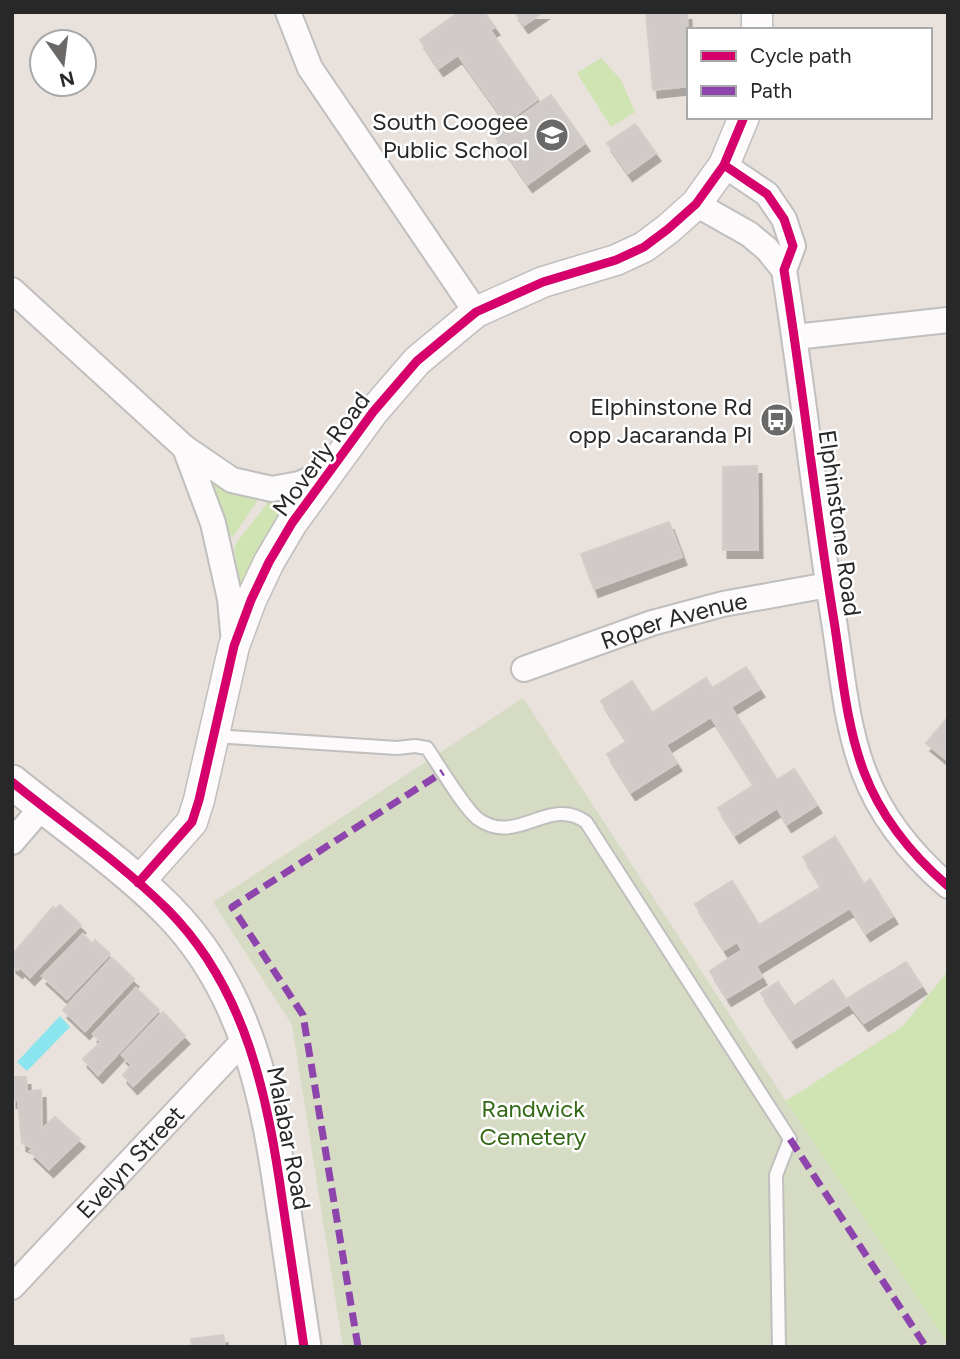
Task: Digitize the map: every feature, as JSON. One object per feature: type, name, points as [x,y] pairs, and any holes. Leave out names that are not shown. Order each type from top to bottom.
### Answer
[{"type":"main road","name":"Malabar Road","points":[[12,782],[168,910],[211,965],[227,991],[247,1037],[265,1096],[304,1347]]},
{"type":"street","points":[[288,12],[310,68],[476,312]]},
{"type":"street","name":"Moverly Road","points":[[138,883],[192,822],[234,646],[269,562],[292,523],[373,412],[417,361],[476,312],[543,282],[616,260],[644,247],[696,204],[724,165],[743,119]]},
{"type":"street","name":"Elphinstone Road","points":[[724,165],[767,194],[784,219],[793,246],[784,270],[853,742],[864,774],[899,835],[922,863],[948,886]]},
{"type":"street","points":[[696,204],[749,234],[767,249],[784,270]]},
{"type":"street","points":[[12,290],[185,448],[232,480],[272,489],[299,484],[330,471]]},
{"type":"street","points":[[795,337],[948,320]]},
{"type":"street","points":[[185,448],[213,523],[230,599],[234,646]]},
{"type":"street","name":"Roper Avenue","points":[[524,669],[652,623],[723,604],[828,585]]},
{"type":"street","points":[[12,842],[43,806]]},
{"type":"street","name":"Evelyn Street","points":[[12,1287],[247,1037]]},
{"type":"lane","points":[[214,736],[427,748],[475,817],[490,826],[507,829],[567,813],[577,815],[586,822],[790,1139],[776,1175],[779,1347]]},
{"type":"green space","points":[[601,58],[621,80],[635,112],[611,127],[577,73]]},
{"type":"green space","points":[[202,469],[258,500],[232,538]]},
{"type":"green space","points":[[296,499],[242,598],[234,548],[237,542],[269,501]]},
{"type":"green space","name":"Randwick Cemetery","points":[[523,698],[948,1347],[343,1347],[292,1025],[213,902]]},
{"type":"green space","points":[[948,971],[948,1344],[786,1101],[903,1026]]},
{"type":"water","points":[[60,1016],[70,1027],[27,1071],[17,1062]]},
{"type":"building","points":[[459,12],[484,12],[495,27],[490,30],[538,99],[506,122],[458,55],[439,68],[420,40]]},
{"type":"building","points":[[515,12],[543,12],[524,25]]},
{"type":"building","points":[[646,12],[687,12],[687,86],[653,90]]},
{"type":"building","points":[[551,95],[585,143],[528,184],[494,135]]},
{"type":"building","points":[[635,124],[656,153],[628,173],[607,143]]},
{"type":"building","points":[[757,466],[758,550],[723,550],[723,467]]},
{"type":"building","points":[[669,522],[682,557],[594,589],[581,554]]},
{"type":"building","points":[[746,667],[760,689],[731,707],[777,780],[794,769],[817,805],[787,824],[777,808],[735,835],[718,808],[754,785],[711,717],[666,745],[677,763],[631,792],[607,754],[627,741],[601,701],[632,681],[652,713],[706,678],[712,688]]},
{"type":"building","points":[[948,717],[948,761],[926,743]]},
{"type":"building","points":[[835,837],[864,884],[870,879],[893,916],[866,933],[850,908],[756,966],[762,977],[727,998],[710,971],[742,950],[737,942],[724,950],[695,904],[732,881],[759,925],[821,887],[803,857]]},
{"type":"building","points":[[60,905],[81,925],[30,977],[20,967],[18,970],[12,965],[12,955],[53,907],[56,909]]},
{"type":"building","points":[[83,934],[92,944],[95,940],[110,954],[67,999],[42,976]]},
{"type":"building","points":[[112,958],[134,979],[85,1031],[63,1010]]},
{"type":"building","points":[[906,962],[922,986],[864,1023],[849,1004],[848,998]]},
{"type":"building","points":[[833,980],[849,1004],[792,1040],[761,993],[778,982],[794,1006]]},
{"type":"building","points":[[136,988],[159,1010],[98,1075],[83,1059],[101,1042],[93,1034]]},
{"type":"building","points":[[163,1012],[185,1036],[133,1086],[123,1075],[132,1065],[122,1055]]},
{"type":"building","points":[[12,1077],[26,1077],[27,1092],[41,1090],[42,1129],[55,1117],[80,1139],[49,1169],[30,1151],[33,1148],[22,1143],[18,1100],[12,1100]]},
{"type":"building","points":[[223,1335],[225,1347],[192,1347],[191,1339]]},
{"type":"marked path","points":[[358,1347],[303,1015],[232,907],[443,772]]},
{"type":"marked path","points":[[790,1139],[926,1347]]},
{"type":"cycle path","points":[[138,883],[192,822],[234,646],[269,562],[292,523],[373,412],[417,361],[476,312],[543,282],[616,260],[644,247],[668,229],[696,204],[724,165],[743,119]]},
{"type":"cycle path","points":[[724,165],[767,194],[784,219],[793,246],[784,270],[842,678],[858,754],[871,789],[889,820],[910,848],[948,886]]},
{"type":"cycle path","points":[[12,782],[150,893],[195,941],[217,975],[250,1047],[261,1086],[277,1165],[304,1347]]},
{"type":"place","name":"South Coogee Public School","points":[[552,135]]},
{"type":"place","name":"Elphinstone Rd opp Jacaranda Pl","points":[[777,420]]}]
